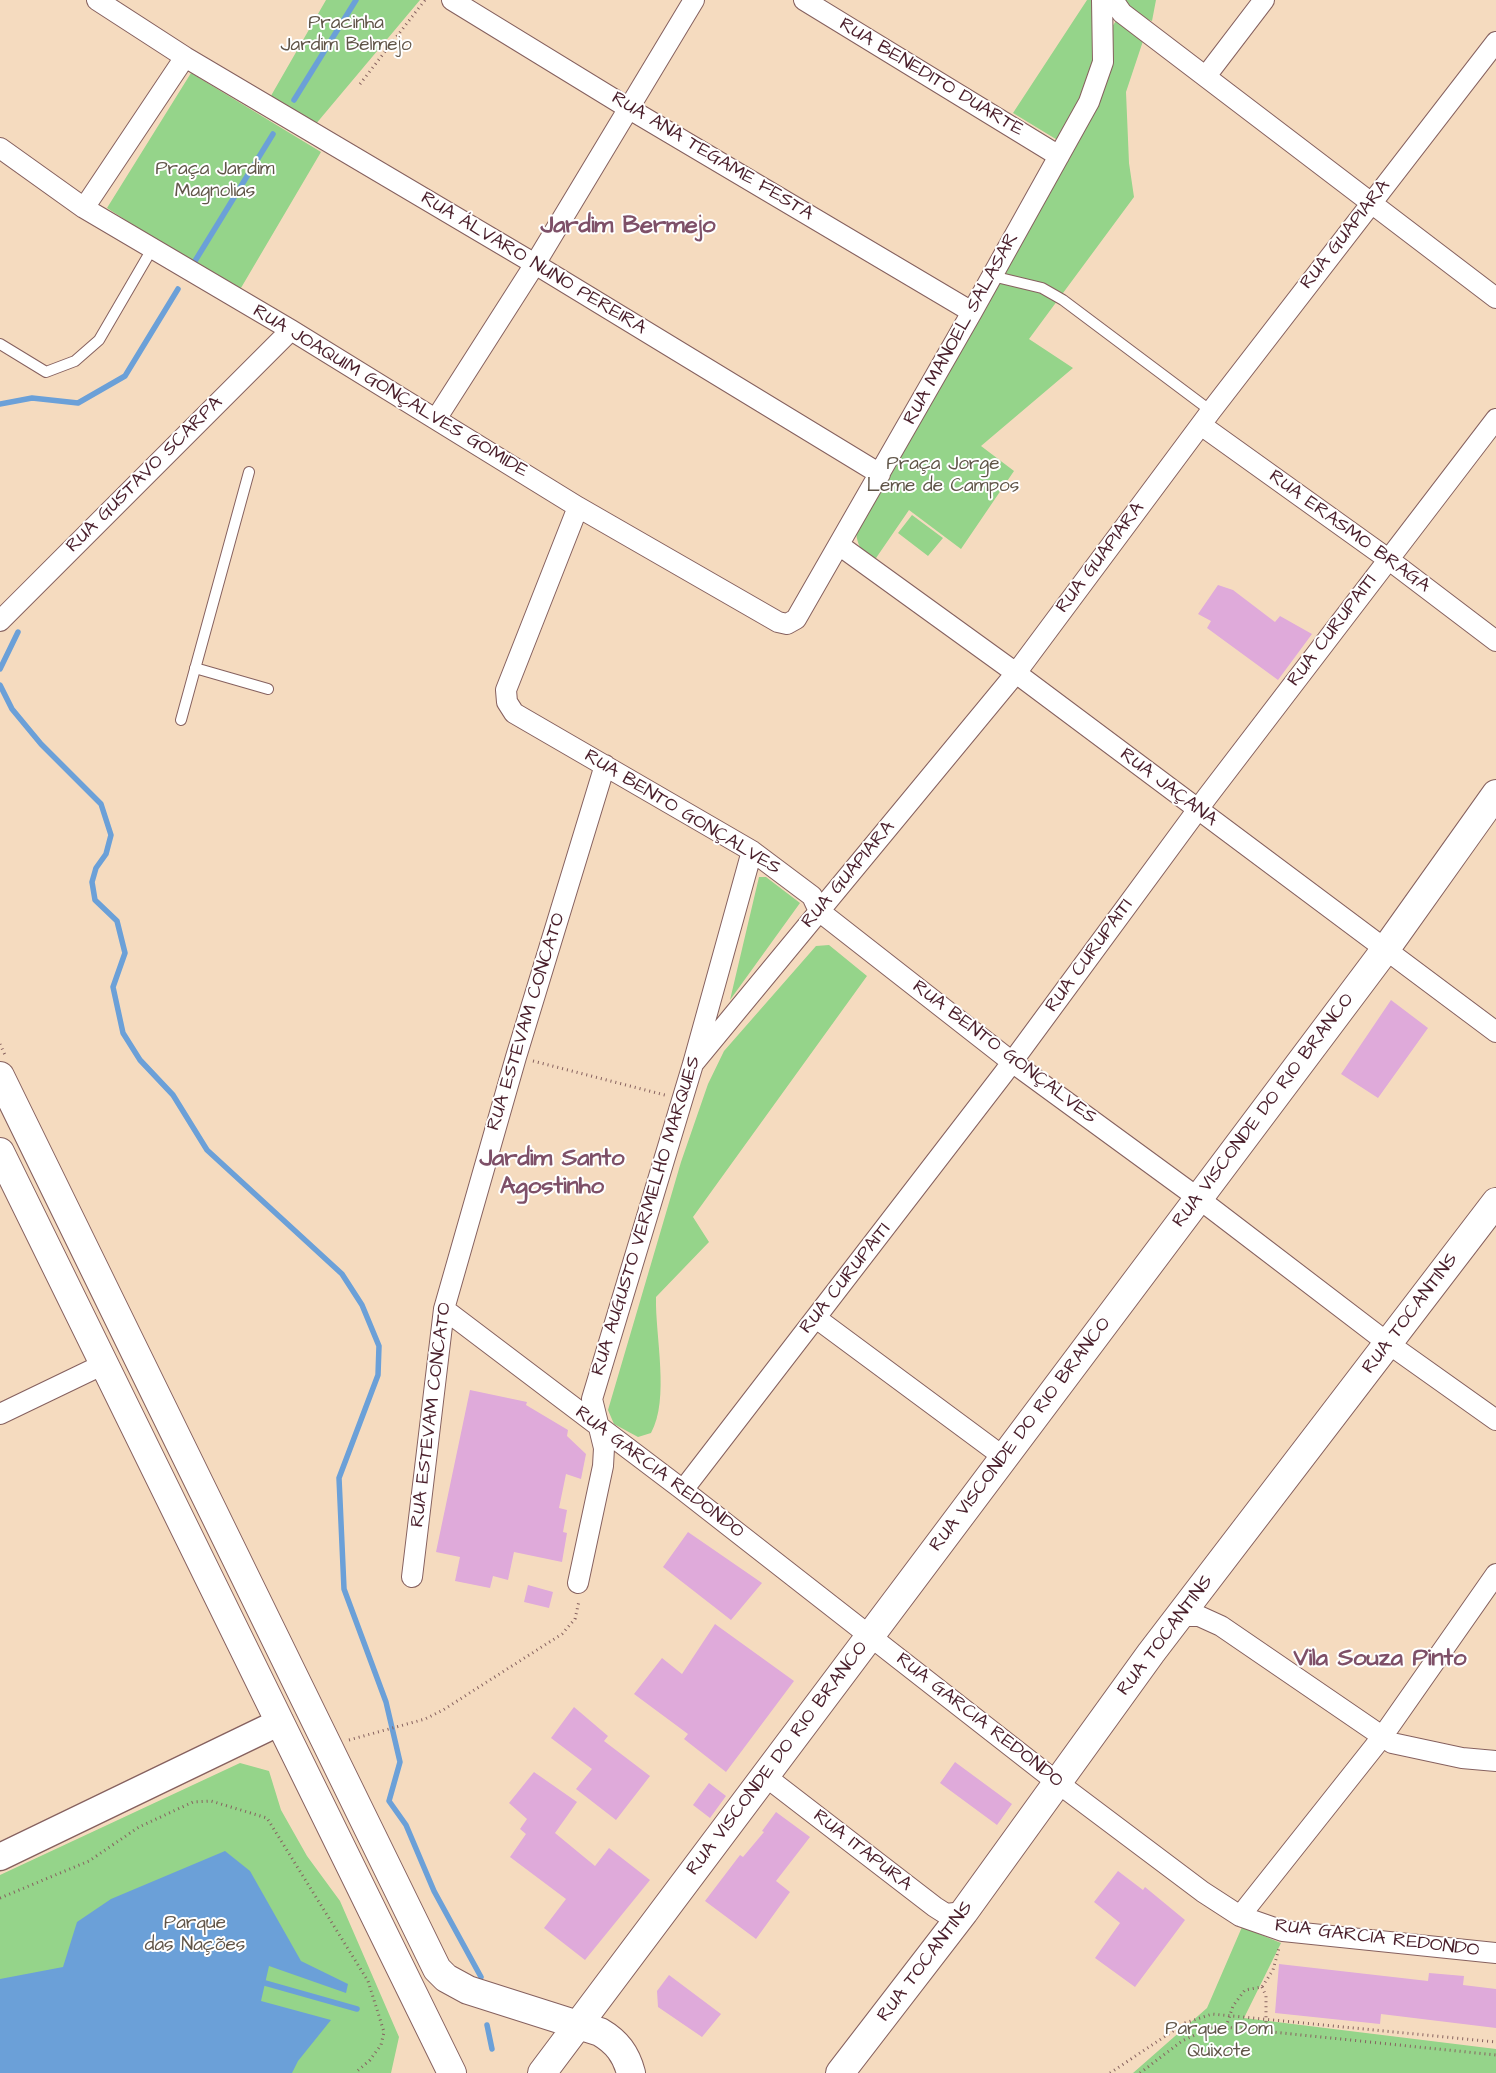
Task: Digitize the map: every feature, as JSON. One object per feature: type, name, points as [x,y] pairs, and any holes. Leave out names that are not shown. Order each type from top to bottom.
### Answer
[{"type":"main road","name":"RUA VISCONDE DO RIO BRANCO","points":[[542,2073],[1385,950],[1496,794]]},
{"type":"main road","points":[[0,1076],[437,1969],[446,1978],[468,1990],[578,2024],[613,2040],[623,2052],[631,2073]]},
{"type":"main road","points":[[0,1152],[452,2073]]},
{"type":"main road","name":"RUA TOCANTINS","points":[[840,2073],[964,1912],[1180,1616],[1496,1202]]},
{"type":"street","name":"RUA ÁLVARO NUNO PEREIRA","points":[[97,0],[185,57],[535,264],[880,474]]},
{"type":"street","name":"RUA ANA TEGAME FESTA","points":[[452,0],[972,312]]},
{"type":"street","points":[[436,419],[535,264],[694,0]]},
{"type":"street","name":"RUA BENEDITO DUARTE","points":[[804,0],[1059,156]]},
{"type":"street","points":[[1206,76],[1264,0]]},
{"type":"street","points":[[1117,6],[1496,298]]},
{"type":"street","name":"RUA MANOEL SALASAR","points":[[787,624],[796,619],[839,545],[1089,102],[1103,62],[1102,10],[1108,13],[1114,11],[1117,6]]},
{"type":"street","name":"RUA GUAPIARA","points":[[694,1064],[1016,672],[1206,418],[1496,42]]},
{"type":"street","points":[[84,208],[185,57]]},
{"type":"street","name":"RUA JOAQUIM GONÇALVES GOMIDE","points":[[0,148],[84,208],[291,330],[578,507],[778,622],[787,624]]},
{"type":"street","name":"RUA GUSTAVO SCARPA","points":[[0,621],[291,330]]},
{"type":"street","name":"RUA ERASMO BRAGA","points":[[1206,418],[1496,641]]},
{"type":"street","name":"RUA CURUPAITI","points":[[682,1490],[1012,1062],[1197,810],[1496,419]]},
{"type":"street","name":"RUA BENTO GONÇALVES","points":[[578,507],[506,690],[507,702],[514,713],[752,851],[812,896],[819,911],[1012,1062],[1198,1198],[1388,1344],[1496,1420]]},
{"type":"street","name":"RUA JAÇANA","points":[[839,545],[1016,672],[1197,810],[1496,1032]]},
{"type":"street","name":"RUA ESTEVAM CONCATO","points":[[412,1577],[444,1309],[516,1057],[605,765]]},
{"type":"street","name":"RUA AUGUSTO VERMELHO MARQUES","points":[[578,1583],[603,1466],[604,1448],[592,1399],[694,1064],[752,851]]},
{"type":"street","name":"RUA GARCIA REDONDO","points":[[444,1309],[682,1490],[1058,1783],[1203,1892],[1240,1916],[1283,1931],[1496,1954]]},
{"type":"street","points":[[816,1318],[1005,1458]]},
{"type":"street","points":[[0,1414],[104,1364]]},
{"type":"street","points":[[1240,1916],[1382,1737],[1496,1574]]},
{"type":"street","points":[[1180,1616],[1199,1616],[1221,1626],[1392,1743],[1462,1758],[1496,1761]]},
{"type":"street","points":[[0,1857],[280,1722]]},
{"type":"street","name":"RUA ITAPURA","points":[[765,1776],[934,1907],[946,1914],[964,1912]]},
{"type":"lane","points":[[0,344],[46,372],[75,361],[99,340],[152,249]]},
{"type":"lane","points":[[992,276],[1042,288],[1063,300],[1206,418]]},
{"type":"lane","points":[[181,720],[249,472]]},
{"type":"lane","points":[[195,668],[268,689]]},
{"type":"path","points":[[360,84],[425,0]]},
{"type":"path","points":[[516,1057],[682,1100]]},
{"type":"path","points":[[341,1742],[424,1719],[443,1710],[562,1634],[575,1619],[579,1606],[578,1583]]},
{"type":"path","points":[[0,1898],[89,1861],[139,1827],[193,1802],[212,1801],[267,1818],[368,1981],[384,2032],[381,2045],[370,2060],[355,2073]]},
{"type":"path","points":[[1226,2027],[1233,2006],[1245,1990],[1262,1987],[1272,1970],[1283,1931]]},
{"type":"path","points":[[1262,1987],[1266,1996],[1266,2031]]},
{"type":"path","points":[[1110,2073],[1186,2023],[1212,2014],[1496,2042]]},
{"type":"path","points":[[1140,2073],[1182,2041],[1214,2026],[1496,2055]]},
{"type":"green space","name":"Pracinha Jardim Belmejo","points":[[326,0],[420,0],[315,125],[268,101]]},
{"type":"green space","points":[[1087,0],[1097,0],[1096,69],[1059,141],[1013,113]]},
{"type":"green space","points":[[1122,0],[1156,0],[1152,21],[1138,16]]},
{"type":"green space","name":"Praça Jorge Leme de Campos","points":[[1116,21],[1125,23],[1143,41],[1126,92],[1129,163],[1134,197],[1029,339],[1073,368],[981,446],[1014,471],[961,549],[909,510],[874,561],[861,549],[856,533],[1059,167],[1111,28]]},
{"type":"green space","name":"Praça Jardim Magnolias","points":[[191,73],[321,152],[238,293],[107,208]]},
{"type":"green space","points":[[912,515],[943,538],[928,556],[898,533]]},
{"type":"green space","points":[[759,877],[766,877],[800,903],[730,1000]]},
{"type":"green space","points":[[829,945],[867,976],[693,1217],[709,1242],[656,1297],[661,1385],[660,1403],[657,1419],[651,1433],[638,1437],[614,1424],[608,1410],[681,1162],[708,1084],[724,1051],[816,946]]},
{"type":"green space","name":"Parque das Nações","points":[[240,1763],[269,1771],[281,1810],[307,1856],[340,1901],[399,2037],[391,2073],[0,2073],[0,1875]]},
{"type":"green space","name":"Parque Dom Quixote","points":[[1242,1927],[1281,1943],[1244,2018],[1496,2049],[1496,2073],[1133,2073],[1207,2008]]},
{"type":"water","points":[[225,1851],[250,1871],[301,1961],[348,1984],[346,1993],[269,1966],[261,2001],[331,2020],[298,2061],[292,2073],[0,2073],[0,1979],[63,1967],[77,1922],[111,1899]]},
{"type":"building","points":[[1218,585],[1233,590],[1275,622],[1280,616],[1312,634],[1278,680],[1207,628],[1211,621],[1198,614]]},
{"type":"building","points":[[1391,1000],[1428,1028],[1378,1098],[1341,1074]]},
{"type":"building","points":[[470,1390],[527,1402],[526,1405],[568,1430],[567,1436],[586,1454],[581,1479],[566,1474],[559,1508],[567,1510],[563,1532],[567,1533],[562,1562],[514,1552],[508,1580],[493,1576],[490,1588],[455,1581],[460,1557],[436,1552]]},
{"type":"building","points":[[688,1532],[762,1583],[731,1620],[663,1567]]},
{"type":"building","points":[[528,1585],[553,1592],[549,1608],[524,1602]]},
{"type":"building","points":[[715,1624],[794,1681],[726,1772],[684,1739],[688,1734],[634,1694],[662,1658],[682,1674]]},
{"type":"building","points":[[574,1707],[608,1736],[604,1741],[650,1776],[616,1820],[576,1789],[592,1769],[551,1738]]},
{"type":"building","points":[[955,1762],[1012,1804],[997,1825],[940,1783]]},
{"type":"building","points":[[534,1772],[577,1802],[555,1833],[595,1866],[609,1848],[650,1880],[585,1960],[544,1928],[566,1899],[510,1857],[526,1834],[520,1829],[527,1819],[509,1803]]},
{"type":"building","points":[[709,1783],[726,1796],[710,1818],[693,1805]]},
{"type":"building","points":[[776,1812],[810,1837],[776,1881],[790,1892],[756,1939],[705,1901],[740,1855],[743,1857],[764,1832],[762,1831]]},
{"type":"building","points":[[1118,1871],[1143,1890],[1145,1887],[1185,1920],[1135,1987],[1095,1958],[1120,1923],[1094,1902]]},
{"type":"building","points":[[1279,1964],[1428,1981],[1429,1973],[1464,1976],[1463,1985],[1496,1989],[1496,2028],[1381,2014],[1380,2024],[1275,2013]]},
{"type":"building","points":[[669,1975],[721,2014],[702,2037],[658,2007],[657,1991]]},
{"type":"waterway","points":[[294,100],[356,0]]},
{"type":"waterway","points":[[195,261],[273,134]]},
{"type":"waterway","points":[[0,404],[32,398],[78,403],[125,376],[178,289]]},
{"type":"waterway","points":[[0,669],[18,632]]},
{"type":"waterway","points":[[0,685],[12,709],[41,744],[101,804],[111,835],[106,854],[96,868],[92,882],[95,900],[117,921],[125,953],[113,987],[123,1033],[140,1060],[173,1095],[207,1150],[342,1274],[362,1305],[379,1346],[378,1375],[339,1478],[344,1589],[386,1702],[400,1762],[389,1801],[406,1825],[434,1891],[481,1977]]},
{"type":"waterway","points":[[265,1983],[357,2009]]},
{"type":"waterway","points":[[487,2025],[492,2049]]},
{"type":"district","name":"Jardim Bermejo","points":[[628,227]]},
{"type":"district","name":"Jardim Santo Agostinho","points":[[552,1174]]},
{"type":"district","name":"Vila Souza Pinto","points":[[1380,1660]]}]
